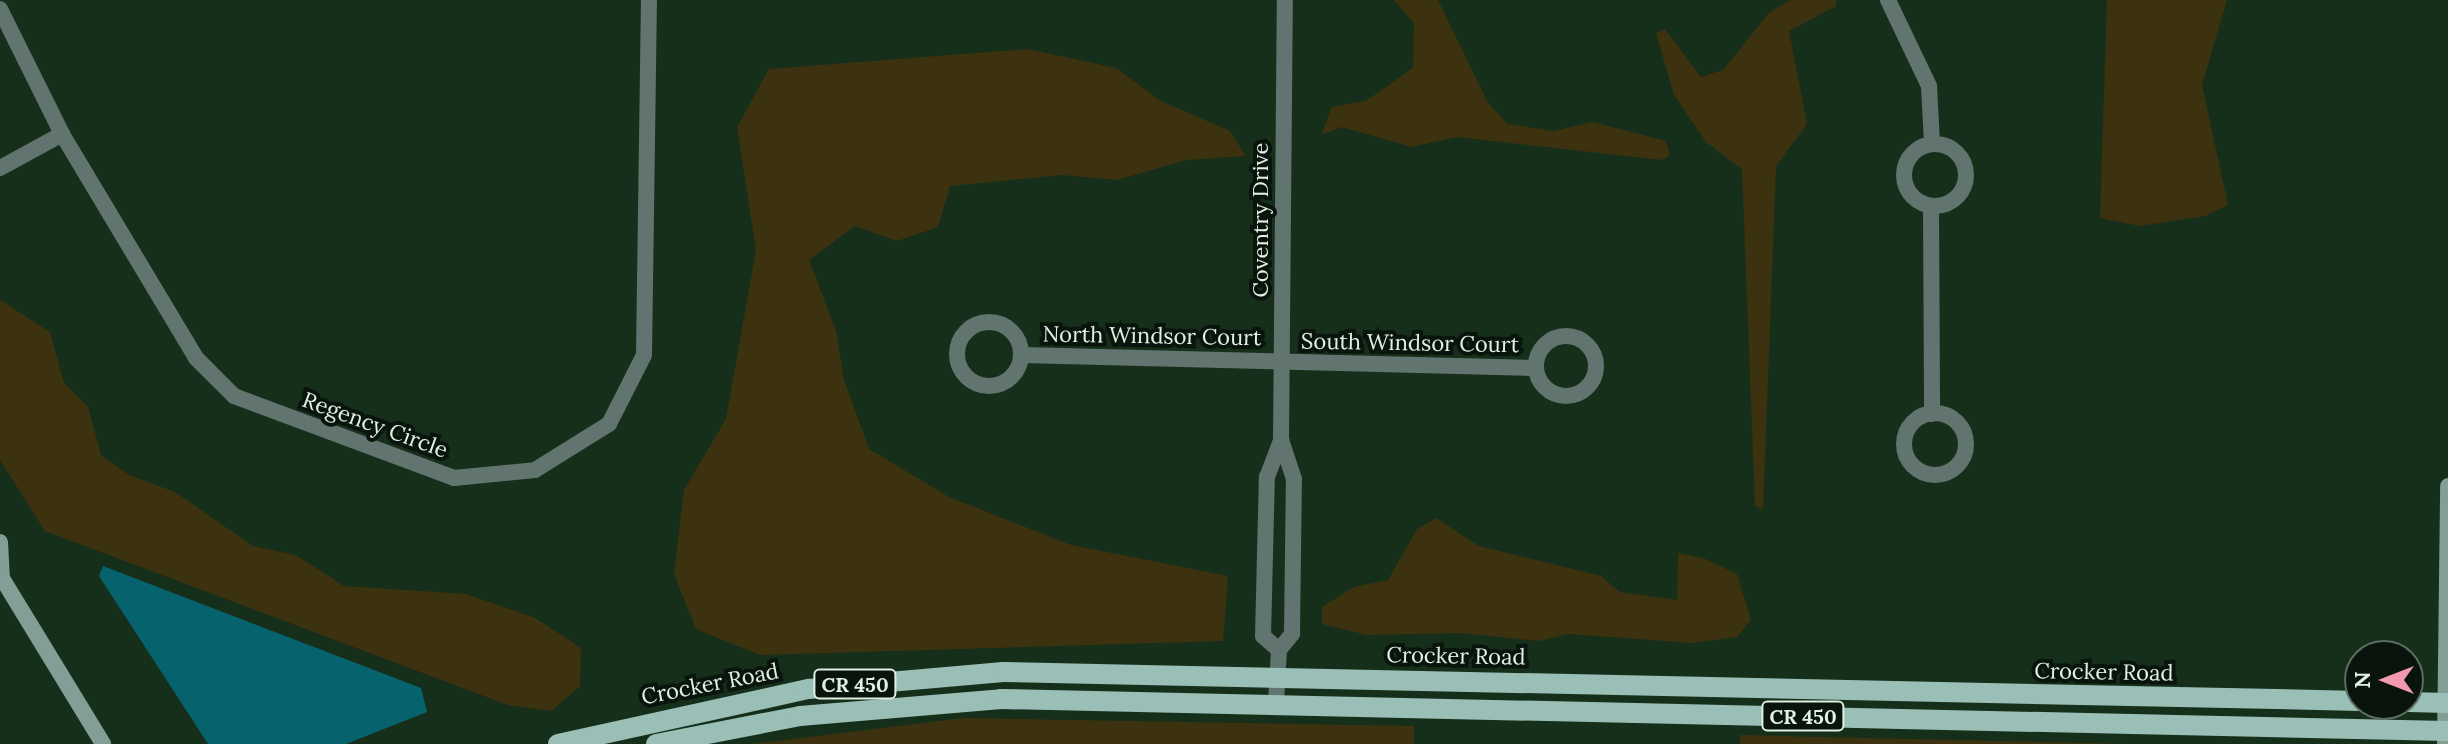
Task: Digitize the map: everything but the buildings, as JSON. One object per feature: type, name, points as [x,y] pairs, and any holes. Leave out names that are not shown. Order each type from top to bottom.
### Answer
[{"type":"main road","name":"Crocker Road","points":[[558,744],[809,689],[956,674],[1278,676],[2344,701]]},
{"type":"main road","name":"CR 450","points":[[656,744],[800,716],[1001,699],[1276,702],[2446,736]]},
{"type":"main road","points":[[2424,702],[2447,703]]},
{"type":"street","name":"Regency Circle","points":[[0,9],[62,134],[196,358],[234,396],[454,478],[535,470],[609,424],[644,355],[649,0]]},
{"type":"street","name":"Coventry Drive","points":[[1276,702],[1279,650],[1292,634],[1294,479],[1281,440],[1285,0]]},
{"type":"street","points":[[1888,0],[1929,86],[1932,144]]},
{"type":"street","points":[[0,168],[62,134]]},
{"type":"street","points":[[1932,144],[1952,149],[1965,176],[1958,195],[1931,206],[1908,190],[1904,171],[1914,152],[1932,144]]},
{"type":"street","points":[[1931,206],[1932,414]]},
{"type":"street","name":"North Windsor Court","points":[[1021,355],[1282,362]]},
{"type":"street","name":"South Windsor Court","points":[[1282,362],[1536,368]]},
{"type":"street","name":"Coventry Drive","points":[[1279,650],[1263,636],[1267,477],[1281,440]]},
{"type":"street","points":[[2446,736],[2448,486]]},
{"type":"street","points":[[0,542],[1,576],[103,744]]},
{"type":"shaded area","points":[[1394,0],[1438,0],[1488,103],[1508,124],[1553,131],[1593,122],[1666,141],[1670,155],[1662,160],[1457,137],[1411,147],[1342,127],[1321,135],[1332,107],[1366,101],[1413,68],[1414,23]]},
{"type":"shaded area","points":[[1790,0],[1836,0],[1836,6],[1789,31],[1807,124],[1776,166],[1763,510],[1755,505],[1742,169],[1706,142],[1674,95],[1656,33],[1665,29],[1701,77],[1723,70],[1769,13]]},
{"type":"shaded area","points":[[2107,0],[2227,0],[2202,85],[2228,205],[2205,216],[2140,226],[2100,218]]},
{"type":"shaded area","points":[[1028,49],[1116,68],[1161,101],[1230,131],[1246,156],[1187,160],[1117,180],[1062,175],[950,186],[938,227],[897,241],[855,226],[809,260],[836,331],[844,380],[869,449],[949,497],[1071,545],[1228,576],[1223,641],[760,655],[696,629],[674,574],[684,490],[726,419],[756,250],[737,127],[769,69]]},
{"type":"shaded area","points":[[0,300],[50,332],[64,383],[88,407],[101,455],[129,475],[175,492],[253,546],[296,555],[344,586],[466,594],[535,618],[581,648],[580,686],[551,711],[508,705],[45,531],[0,460]]},
{"type":"shaded area","points":[[1436,518],[1479,546],[1601,576],[1620,592],[1677,600],[1678,553],[1703,558],[1737,574],[1751,620],[1737,637],[1692,643],[1569,634],[1539,641],[1459,633],[1367,635],[1322,624],[1322,607],[1354,587],[1388,580],[1417,529]]},
{"type":"shaded area","points":[[964,718],[1414,726],[1414,744],[751,744]]},
{"type":"shaded area","points":[[1740,735],[2126,744],[1740,744]]},
{"type":"water","points":[[103,566],[421,688],[427,712],[346,744],[208,744],[99,576]]}]
